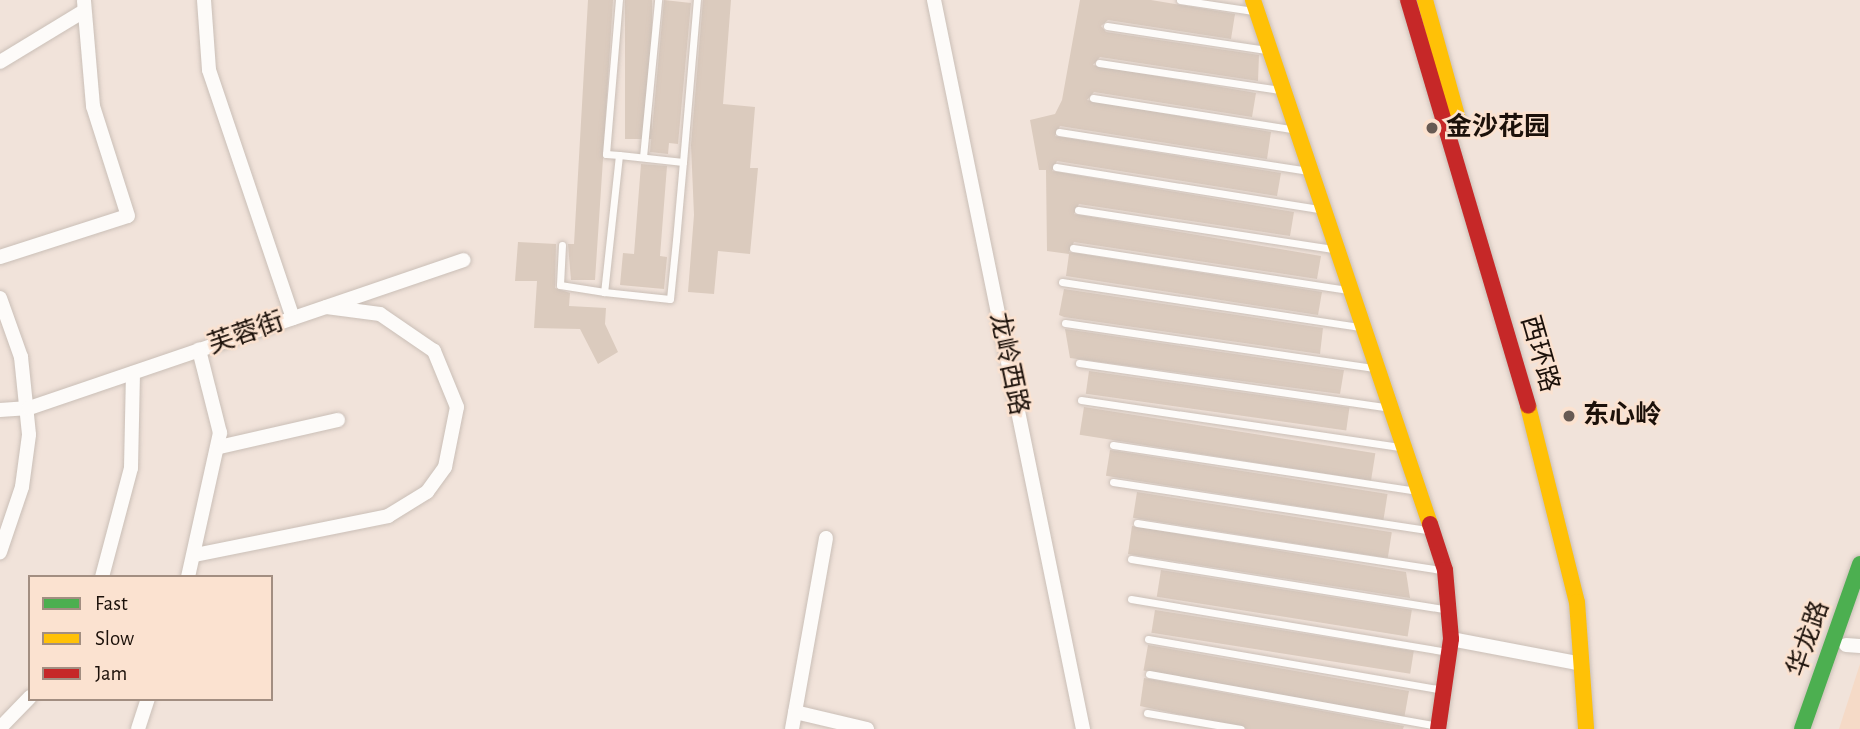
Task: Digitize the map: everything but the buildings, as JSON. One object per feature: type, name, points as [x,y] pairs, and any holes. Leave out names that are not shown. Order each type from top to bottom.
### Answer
[{"type":"main road","name":"西环路","points":[[1425,0],[1567,497],[1590,601],[1598,729]]},
{"type":"main road","name":"西环路","points":[[1410,2],[1555,499],[1577,602],[1586,729]]},
{"type":"main road","points":[[1255,6],[1446,570],[1451,610],[1450,646],[1438,728]]},
{"type":"main road","name":"华龙路","points":[[1802,729],[1860,564]]},
{"type":"main road","name":"华龙路","points":[[1816,729],[1853,646],[1860,604]]},
{"type":"street","points":[[204,0],[209,69],[293,318]]},
{"type":"street","name":"龙岭西路","points":[[934,0],[1083,729]]},
{"type":"street","points":[[0,62],[84,5],[93,106],[128,216],[0,257]]},
{"type":"street","name":"芙蓉街","points":[[0,410],[29,408],[463,260]]},
{"type":"street","points":[[0,298],[21,357],[29,408],[22,487],[0,552]]},
{"type":"street","points":[[195,555],[388,516],[427,492],[445,467],[457,407],[434,351],[380,314],[326,307]]},
{"type":"street","points":[[189,575],[219,447],[217,406],[199,350]]},
{"type":"street","points":[[103,575],[131,468],[133,373]]},
{"type":"street","points":[[219,447],[338,420]]},
{"type":"street","points":[[792,729],[826,538]]},
{"type":"street","points":[[1450,646],[1582,664]]},
{"type":"street","points":[[0,728],[28,699]]},
{"type":"street","points":[[138,729],[147,701]]},
{"type":"street","points":[[795,712],[867,729]]},
{"type":"lane","points":[[619,0],[607,154],[683,162]]},
{"type":"lane","points":[[643,157],[658,0]]},
{"type":"lane","points":[[562,245],[559,285],[670,299],[697,0]]},
{"type":"lane","points":[[1180,0],[1255,6]]},
{"type":"lane","points":[[1107,26],[1270,51]]},
{"type":"lane","points":[[1099,63],[1284,91]]},
{"type":"lane","points":[[1093,98],[1297,129]]},
{"type":"lane","points":[[1059,132],[1311,172]]},
{"type":"lane","points":[[604,292],[618,155]]},
{"type":"lane","points":[[1056,167],[1324,209]]},
{"type":"lane","points":[[1078,210],[1337,250]]},
{"type":"lane","points":[[1073,248],[1351,291]]},
{"type":"lane","points":[[1062,282],[1364,328]]},
{"type":"lane","points":[[1065,323],[1377,369]]},
{"type":"lane","points":[[1079,363],[1391,408]]},
{"type":"lane","points":[[1081,400],[1404,447]]},
{"type":"lane","points":[[1113,445],[1419,491]]},
{"type":"lane","points":[[1113,482],[1432,530]]},
{"type":"lane","points":[[1137,523],[1446,570]]},
{"type":"lane","points":[[1131,559],[1451,610]]},
{"type":"lane","points":[[1131,599],[1450,646]]},
{"type":"lane","points":[[1148,639],[1444,690]]},
{"type":"lane","points":[[1149,674],[1438,728]]},
{"type":"lane","points":[[1147,713],[1241,729]]},
{"type":"shaded area","points":[[1860,664],[1860,729],[1839,729]]},
{"type":"traffic: fast","points":[[1802,729],[1860,564]]},
{"type":"traffic: slow","points":[[1253,0],[1430,524]]},
{"type":"traffic: slow","points":[[1425,0],[1459,123]]},
{"type":"traffic: slow","points":[[1528,406],[1577,602],[1586,729]]},
{"type":"traffic: jam","points":[[1408,0],[1528,406]]},
{"type":"traffic: jam","points":[[1430,524],[1445,570],[1451,639],[1438,729]]},
{"type":"place","name":"金沙花园","points":[[1432,128]]},
{"type":"place","name":"东心岭","points":[[1569,416]]}]
